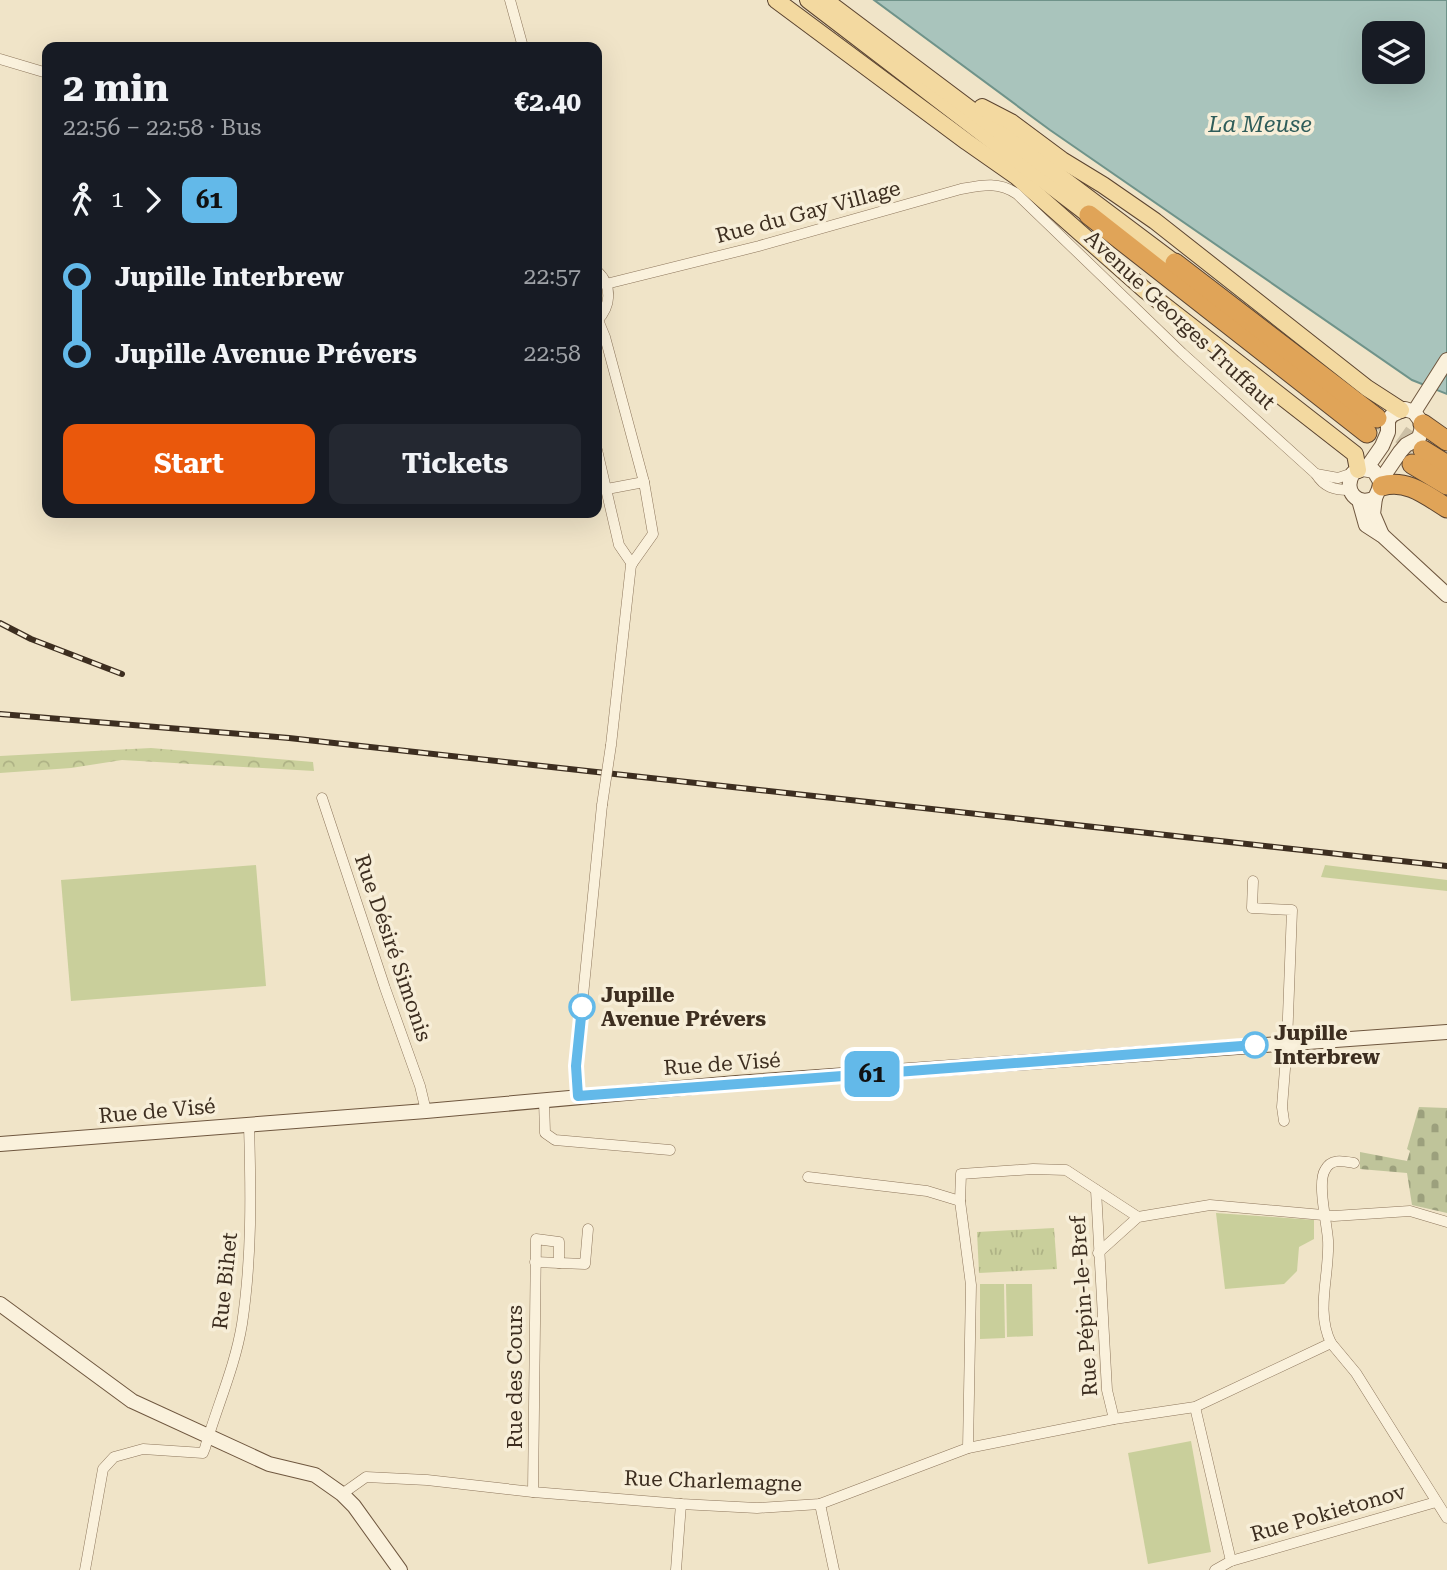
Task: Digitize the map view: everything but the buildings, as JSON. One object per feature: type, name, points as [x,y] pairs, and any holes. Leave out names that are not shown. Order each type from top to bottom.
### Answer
[{"type":"highway","points":[[1088,215],[1377,428]]},
{"type":"highway","points":[[1175,263],[1377,428]]},
{"type":"highway","points":[[1415,411],[1447,441]]},
{"type":"highway","points":[[1414,453],[1447,465]]},
{"type":"highway","points":[[1414,453],[1447,485]]},
{"type":"highway","points":[[1379,489],[1392,483],[1407,485],[1447,508]]},
{"type":"main road","points":[[776,0],[1017,177],[1146,290],[1355,454],[1359,471]]},
{"type":"main road","points":[[800,0],[832,19]]},
{"type":"main road","points":[[808,0],[917,81],[1088,215]]},
{"type":"main road","points":[[825,0],[1175,263]]},
{"type":"main road","points":[[839,0],[1123,217],[1175,263]]},
{"type":"main road","points":[[982,107],[1011,122],[1062,160],[1147,215],[1367,388],[1415,411]]},
{"type":"main road","points":[[1414,453],[1419,438],[1415,411],[1447,360]]},
{"type":"main road","points":[[1415,411],[1392,415],[1377,428],[1359,471],[1349,483],[1366,525],[1383,536],[1447,595]]},
{"type":"main road","points":[[1377,428],[1414,453]]},
{"type":"main road","points":[[1383,536],[1373,514],[1379,489],[1394,460],[1414,453]]},
{"type":"main road","points":[[1359,471],[1374,471],[1379,489]]},
{"type":"main road","points":[[1354,495],[1367,501],[1379,489]]},
{"type":"main road","name":"Rue de Visé","points":[[0,1144],[426,1111],[578,1096],[1447,1032]]},
{"type":"main road","points":[[0,1304],[132,1401],[269,1464],[315,1475],[342,1493],[354,1506],[400,1570]]},
{"type":"street","points":[[510,0],[522,42]]},
{"type":"street","points":[[0,59],[42,72]]},
{"type":"street","name":"Rue du Gay Village","points":[[606,284],[759,246],[951,192],[993,184],[1017,194]]},
{"type":"street","name":"Avenue Georges Truffaut","points":[[1017,194],[1172,344],[1317,474],[1321,483],[1354,495]]},
{"type":"street","points":[[602,278],[606,284],[608,303],[602,314]]},
{"type":"street","points":[[578,1096],[576,1066],[602,805],[632,564],[653,534],[643,482],[602,330]]},
{"type":"street","points":[[602,470],[619,545],[632,564]]},
{"type":"street","points":[[1317,474],[1338,478],[1359,471]]},
{"type":"street","points":[[607,489],[643,482]]},
{"type":"street","name":"Rue Désiré Simonis","points":[[322,798],[420,1086],[426,1111]]},
{"type":"street","points":[[1253,881],[1252,908],[1292,910],[1282,1107],[1284,1121]]},
{"type":"street","points":[[544,1100],[545,1133],[555,1140],[670,1150]]},
{"type":"street","name":"Rue Bihet","points":[[209,1437],[230,1375],[242,1325],[251,1239],[249,1125]]},
{"type":"street","points":[[1354,1163],[1338,1160],[1322,1169],[1328,1241],[1324,1297],[1325,1331],[1331,1343],[1356,1373],[1446,1517]]},
{"type":"street","points":[[968,1448],[971,1285],[960,1201],[961,1174],[1058,1168],[1066,1170],[1138,1217]]},
{"type":"street","points":[[808,1177],[926,1191],[960,1201]]},
{"type":"street","name":"Rue Pépin-le-Bref","points":[[1096,1190],[1107,1390],[1114,1419]]},
{"type":"street","points":[[1098,1253],[1138,1217],[1210,1205],[1334,1216],[1410,1211],[1447,1222]]},
{"type":"street","points":[[559,1263],[559,1242],[536,1239],[535,1262],[559,1263],[585,1264],[588,1229]]},
{"type":"street","name":"Rue des Cours","points":[[533,1492],[535,1262]]},
{"type":"street","name":"Rue Charlemagne","points":[[342,1493],[366,1477],[427,1480],[681,1504],[757,1508],[820,1504],[968,1448],[1195,1406],[1331,1343]]},
{"type":"street","points":[[1195,1406],[1231,1561]]},
{"type":"street","points":[[85,1570],[103,1469],[114,1457],[143,1448],[203,1452],[209,1437]]},
{"type":"street","name":"Rue Pokietonov","points":[[1215,1570],[1231,1561],[1436,1502]]},
{"type":"street","points":[[676,1570],[681,1504]]},
{"type":"street","points":[[820,1504],[834,1570]]},
{"type":"green space","points":[[151,748],[313,762],[314,771],[122,760],[71,768],[0,773],[0,756]]},
{"type":"green space","points":[[256,865],[266,986],[71,1001],[61,880]]},
{"type":"green space","points":[[1325,865],[1447,880],[1447,891],[1321,877]]},
{"type":"green space","points":[[1419,1107],[1447,1108],[1447,1213],[1412,1205],[1407,1173],[1360,1169],[1360,1152],[1407,1161],[1410,1151],[1407,1149]]},
{"type":"green space","points":[[1216,1213],[1314,1220],[1314,1239],[1299,1247],[1297,1271],[1284,1284],[1225,1289]]},
{"type":"green space","points":[[1054,1228],[1057,1269],[979,1273],[977,1232]]},
{"type":"green space","points":[[980,1284],[1004,1284],[1005,1338],[980,1339]]},
{"type":"green space","points":[[1006,1284],[1032,1284],[1033,1336],[1007,1337]]},
{"type":"green space","points":[[1191,1441],[1211,1552],[1148,1564],[1128,1453]]},
{"type":"water","name":"La Meuse","points":[[874,0],[1447,0],[1447,394],[1412,380],[1050,130]]},
{"type":"tunnel","points":[[1377,418],[1423,450]]},
{"type":"railway","points":[[0,623],[31,639],[122,674]]},
{"type":"railway","points":[[0,714],[289,738],[1447,866]]},
{"type":"bus line","name":"61","points":[[582,1007],[576,1066],[578,1096],[1255,1045]]},
{"type":"place","name":"Jupille Avenue Prévers","points":[[582,1007]]},
{"type":"place","name":"Jupille Interbrew","points":[[1255,1045]]}]
